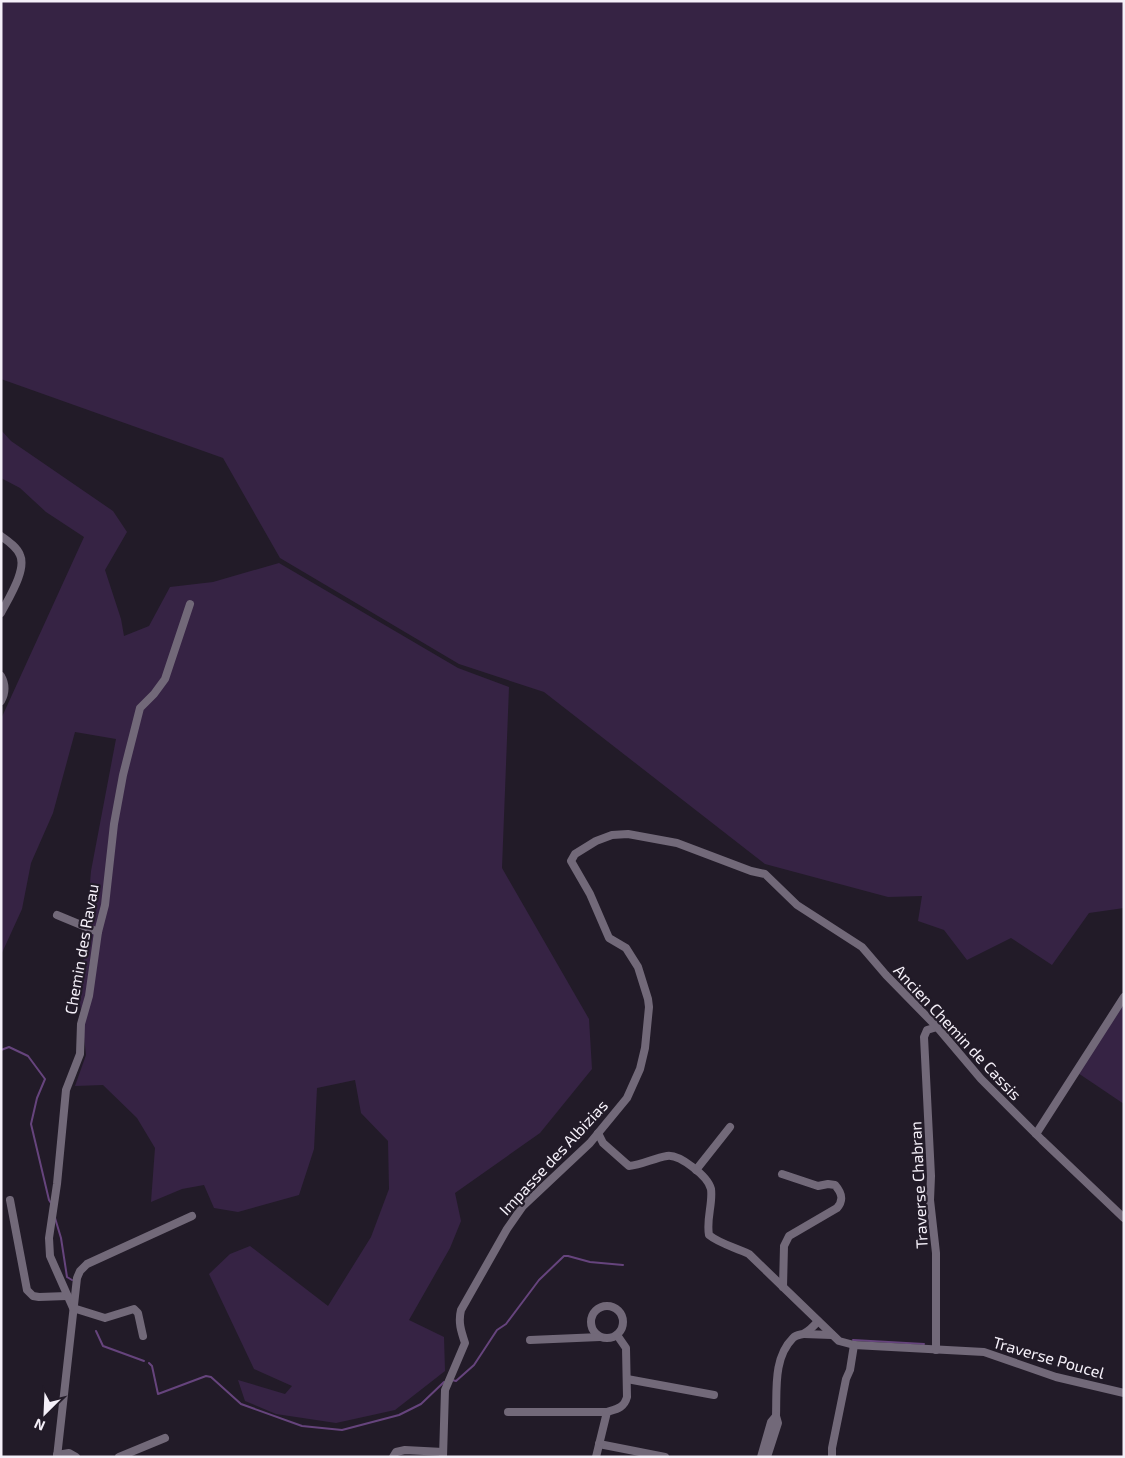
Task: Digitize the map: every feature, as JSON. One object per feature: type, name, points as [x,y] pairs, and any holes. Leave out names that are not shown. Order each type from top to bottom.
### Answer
[{"type":"street","points":[[1,536],[20,555],[22,563],[20,574],[1,613]]},
{"type":"street","name":"Chemin des Ravau","points":[[73,1308],[50,1256],[49,1238],[57,1184],[66,1090],[80,1054],[81,1024],[89,996],[98,932],[105,905],[114,824],[123,775],[140,708],[165,679],[190,604]]},
{"type":"street","points":[[1,676],[6,685],[1,701]]},
{"type":"street","name":"Impasse des Albizias","points":[[443,1454],[445,1390],[465,1343],[460,1331],[459,1318],[461,1310],[507,1229],[523,1206],[590,1143],[627,1098],[640,1069],[645,1048],[648,999],[638,967],[626,948],[609,938],[582,878],[573,867],[571,861],[575,854],[596,841],[612,835],[628,834],[677,843],[751,871],[765,874]]},
{"type":"street","name":"Ancien Chemin de Cassis","points":[[765,874],[797,905],[862,947],[937,1027],[981,1079],[1124,1218]]},
{"type":"street","points":[[57,915],[98,932]]},
{"type":"street","points":[[1036,1134],[1124,997]]},
{"type":"street","name":"Traverse Chabran","points":[[936,1350],[936,1252],[930,1200],[931,1176],[924,1037],[928,1030],[937,1027]]},
{"type":"street","points":[[696,1170],[730,1127]]},
{"type":"street","points":[[598,1133],[603,1143],[629,1166],[668,1155],[678,1158],[696,1170],[706,1179],[710,1186],[709,1235],[717,1241],[736,1247],[748,1254],[832,1335],[839,1341],[854,1345],[833,1440],[832,1457]]},
{"type":"street","points":[[782,1174],[818,1186],[835,1185],[842,1194],[841,1203],[837,1208],[789,1236],[784,1246],[783,1286]]},
{"type":"street","points":[[10,1200],[27,1290],[33,1296],[67,1296]]},
{"type":"street","points":[[76,1457],[70,1452],[57,1456],[73,1308],[77,1278],[80,1271],[87,1264],[192,1216]]},
{"type":"street","points":[[530,1340],[606,1338],[617,1335],[622,1325],[622,1319],[616,1310],[605,1307],[595,1312],[592,1317],[592,1328],[600,1337]]},
{"type":"street","points":[[73,1308],[105,1318],[134,1309],[138,1313],[143,1336]]},
{"type":"street","points":[[803,1334],[818,1321]]},
{"type":"street","points":[[508,1412],[607,1412],[621,1408],[625,1403],[627,1380],[626,1348],[617,1335]]},
{"type":"street","points":[[767,1457],[778,1423],[776,1416],[778,1363],[791,1340],[797,1335],[832,1335]]},
{"type":"street","name":"Traverse Poucel","points":[[854,1345],[984,1352],[1056,1377],[1124,1393]]},
{"type":"street","points":[[627,1380],[714,1396]]},
{"type":"street","points":[[596,1457],[607,1412]]},
{"type":"street","points":[[761,1457],[771,1422],[776,1416]]},
{"type":"street","points":[[119,1457],[165,1438]]},
{"type":"street","points":[[599,1444],[665,1457]]},
{"type":"street","points":[[393,1457],[396,1452],[405,1450],[443,1454]]},
{"type":"shaded area","points":[[1,1],[1124,1],[1124,908],[1089,913],[1052,965],[1011,938],[967,960],[944,930],[918,921],[922,896],[888,897],[765,864],[544,692],[459,664],[280,558],[223,458],[1,379]]},
{"type":"shaded area","points":[[1,430],[11,441],[113,511],[127,532],[105,570],[121,619],[124,636],[149,626],[170,587],[213,582],[279,563],[458,668],[509,687],[502,868],[589,1019],[592,1069],[540,1133],[455,1193],[461,1221],[450,1248],[409,1320],[444,1337],[445,1371],[395,1410],[336,1423],[276,1414],[245,1401],[238,1380],[285,1394],[292,1386],[254,1369],[209,1274],[230,1254],[250,1246],[328,1306],[371,1237],[389,1189],[388,1141],[361,1113],[355,1080],[317,1088],[314,1149],[299,1195],[238,1212],[214,1208],[204,1185],[182,1189],[151,1202],[155,1148],[137,1118],[103,1085],[75,1086],[86,1055],[80,1003],[91,871],[116,739],[75,732],[53,813],[31,863],[22,909],[1,955],[1,719],[84,537],[46,512],[20,488],[1,478]]},
{"type":"shaded area","points":[[1124,999],[1124,1104],[1075,1071]]},
{"type":"waterway","points":[[1,1050],[9,1047],[28,1056],[45,1079],[37,1098],[31,1124],[51,1203]]},
{"type":"waterway","points":[[55,1218],[61,1238],[67,1277],[72,1280]]},
{"type":"waterway","points":[[452,1380],[456,1381],[474,1365],[497,1330],[506,1324],[539,1280],[564,1256],[590,1262],[623,1265]]},
{"type":"waterway","points":[[96,1331],[103,1346],[144,1361]]},
{"type":"waterway","points":[[853,1340],[924,1344]]},
{"type":"waterway","points":[[149,1363],[152,1366],[158,1394],[206,1376],[211,1377],[241,1404],[302,1426],[342,1430],[399,1415],[421,1404],[444,1382],[446,1384]]}]
